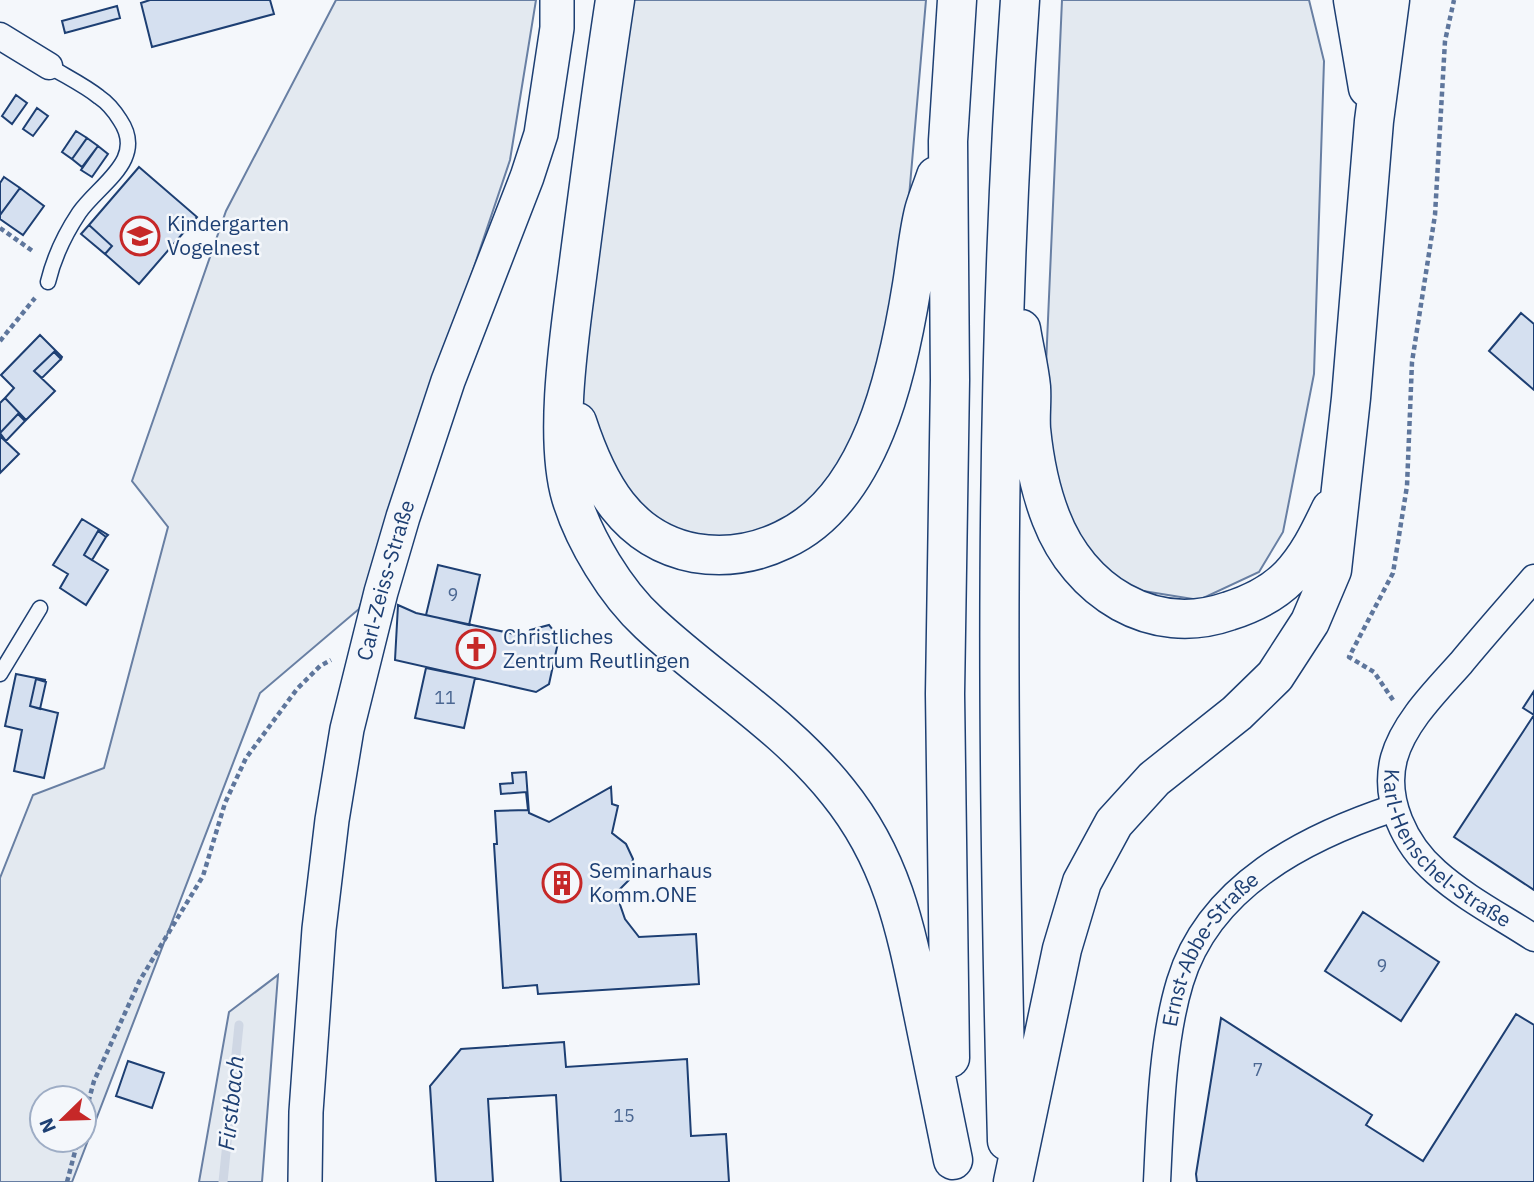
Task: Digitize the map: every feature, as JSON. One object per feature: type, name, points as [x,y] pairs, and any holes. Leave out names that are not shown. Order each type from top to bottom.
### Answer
[{"type":"highway","points":[[615,0],[571,324],[565,449],[571,496],[607,572],[647,622],[802,751],[838,792],[867,833],[892,886],[905,927],[953,1171]]},
{"type":"highway","points":[[953,1171],[945,694],[950,380],[948,141],[957,0]]},
{"type":"highway","points":[[1008,1182],[1000,760],[1002,398],[1006,243],[1020,0]]},
{"type":"highway","points":[[1353,0],[1374,121]]},
{"type":"highway","points":[[1013,1182],[1062,949],[1082,883],[1115,823],[1154,779],[1237,713],[1275,676],[1311,622],[1332,570],[1351,398],[1374,121],[1391,1]]},
{"type":"highway","points":[[566,387],[594,470],[605,490],[622,512],[657,539],[690,552],[725,555],[762,549],[797,534],[816,521],[835,501],[859,464],[875,428],[894,371],[912,289],[923,212],[948,141]]},
{"type":"highway","points":[[1006,243],[1031,387],[1031,430],[1038,480],[1051,519],[1068,551],[1092,582],[1118,601],[1143,612],[1168,618],[1215,616],[1251,604],[1287,579],[1311,550],[1340,488]]},
{"type":"street","name":"Carl-Zeiss-Straße","points":[[305,1182],[307,1088],[319,929],[332,820],[347,729],[402,517],[448,381],[523,190],[541,134],[557,28],[557,0]]},
{"type":"street","points":[[0,36],[49,66]]},
{"type":"street","name":"Karl-Henschel-Straße","points":[[1534,578],[1433,695],[1409,728],[1394,757],[1391,782],[1394,808],[1404,832],[1419,854],[1437,873],[1534,938]]},
{"type":"street","name":"Ernst-Abbe-Straße","points":[[1157,1182],[1171,1021],[1180,980],[1197,945],[1233,894],[1257,874],[1345,826],[1394,808]]},
{"type":"lane","points":[[48,282],[52,265],[80,211],[125,160],[129,145],[125,128],[107,103],[49,66]]},
{"type":"lane","points":[[0,674],[40,608]]},
{"type":"path","points":[[1409,728],[1374,673],[1349,657],[1393,573],[1407,486],[1412,362],[1434,215],[1445,41],[1454,0]]},
{"type":"path","points":[[0,228],[52,265]]},
{"type":"path","points":[[0,341],[20,317]]},
{"type":"path","points":[[93,1084],[140,980],[203,876],[225,803],[246,758],[297,689],[320,666],[340,654],[365,659]]},
{"type":"path","points":[[67,1182],[74,1154]]},
{"type":"shaded area","points":[[336,0],[536,0],[510,160],[359,609],[260,693],[98,1114],[98,1084],[28,1084],[28,1154],[83,1154],[72,1182],[0,1182],[0,878],[33,795],[104,768],[168,527],[132,481],[226,211]]},
{"type":"shaded area","points":[[615,0],[926,0],[894,371],[816,521],[690,552],[586,449],[571,324]]},
{"type":"shaded area","points":[[1062,0],[1309,0],[1324,61],[1314,374],[1283,532],[1259,572],[1199,600],[1137,590],[1095,564],[1068,532],[1044,411]]},
{"type":"shaded area","points":[[278,975],[262,1182],[199,1182],[229,1012]]},
{"type":"building","points":[[150,0],[270,0],[274,14],[152,47],[141,3]]},
{"type":"building","points":[[117,6],[120,18],[65,33],[62,21]]},
{"type":"building","points":[[16,95],[27,103],[12,124],[2,116]]},
{"type":"building","points":[[37,108],[48,116],[33,136],[23,129]]},
{"type":"building","points":[[76,131],[87,138],[72,159],[62,152]]},
{"type":"building","points":[[87,138],[98,146],[82,167],[72,159]]},
{"type":"building","points":[[98,146],[108,154],[92,177],[81,170]]},
{"type":"building","name":"Kindergarten Vogelnest","points":[[139,167],[197,217],[139,284],[105,254],[112,246],[89,225]]},
{"type":"building","points":[[4,177],[20,188],[0,215],[0,183]]},
{"type":"building","points":[[20,188],[44,206],[23,235],[0,219],[0,215]]},
{"type":"building","points":[[89,225],[112,246],[105,254],[81,234]]},
{"type":"building","points":[[1521,313],[1534,324],[1534,390],[1489,351]]},
{"type":"building","points":[[40,335],[62,357],[61,359],[54,352],[34,371],[55,391],[26,420],[5,398],[14,388],[1,375]]},
{"type":"building","points":[[54,352],[61,359],[42,378],[34,371]]},
{"type":"building","points":[[5,398],[26,420],[18,414],[0,433],[0,403]]},
{"type":"building","points":[[18,414],[25,421],[6,441],[0,433]]},
{"type":"building","points":[[0,436],[19,454],[0,473]]},
{"type":"building","points":[[82,519],[108,535],[106,537],[98,531],[84,555],[108,570],[86,605],[60,588],[68,574],[53,565]]},
{"type":"building","points":[[98,531],[106,537],[92,560],[84,555]]},
{"type":"building","points":[[438,565],[480,575],[469,625],[426,615]]},
{"type":"building","name":"Christliches Zentrum Reutlingen","points":[[398,605],[416,613],[528,637],[530,630],[549,625],[559,638],[549,684],[536,692],[395,660]]},
{"type":"building","points":[[426,668],[475,678],[464,728],[415,718]]},
{"type":"building","points":[[16,674],[46,680],[36,679],[30,706],[58,713],[44,778],[14,771],[22,730],[5,726]]},
{"type":"building","points":[[36,679],[46,682],[40,709],[30,706]]},
{"type":"building","points":[[1534,691],[1534,715],[1523,708]]},
{"type":"building","points":[[1534,715],[1534,890],[1454,837]]},
{"type":"building","name":"Seminarhaus Komm.ONE","points":[[526,772],[529,813],[549,822],[611,787],[612,804],[618,806],[612,833],[626,844],[633,859],[629,880],[616,893],[625,919],[639,937],[696,934],[699,984],[538,994],[537,985],[503,988],[494,844],[497,844],[495,811],[528,810],[526,792],[501,794],[500,784],[513,783],[512,773]]},
{"type":"building","points":[[1363,912],[1439,962],[1401,1021],[1325,971]]},
{"type":"building","points":[[1516,1014],[1534,1025],[1534,1182],[1197,1182],[1196,1174],[1221,1018],[1372,1115],[1366,1125],[1423,1161]]},
{"type":"building","points":[[564,1042],[566,1067],[687,1059],[691,1136],[726,1134],[729,1182],[561,1182],[556,1095],[488,1099],[493,1182],[436,1182],[430,1086],[461,1049]]},
{"type":"building","points":[[128,1061],[164,1073],[152,1108],[116,1096]]},
{"type":"waterway","name":"Firstbach","points":[[223,1182],[239,1025]]},
{"type":"place","name":"Kindergarten Vogelnest","points":[[140,236]]},
{"type":"place","name":"Christliches Zentrum Reutlingen","points":[[476,649]]},
{"type":"place","name":"Seminarhaus Komm.ONE","points":[[562,883]]}]
